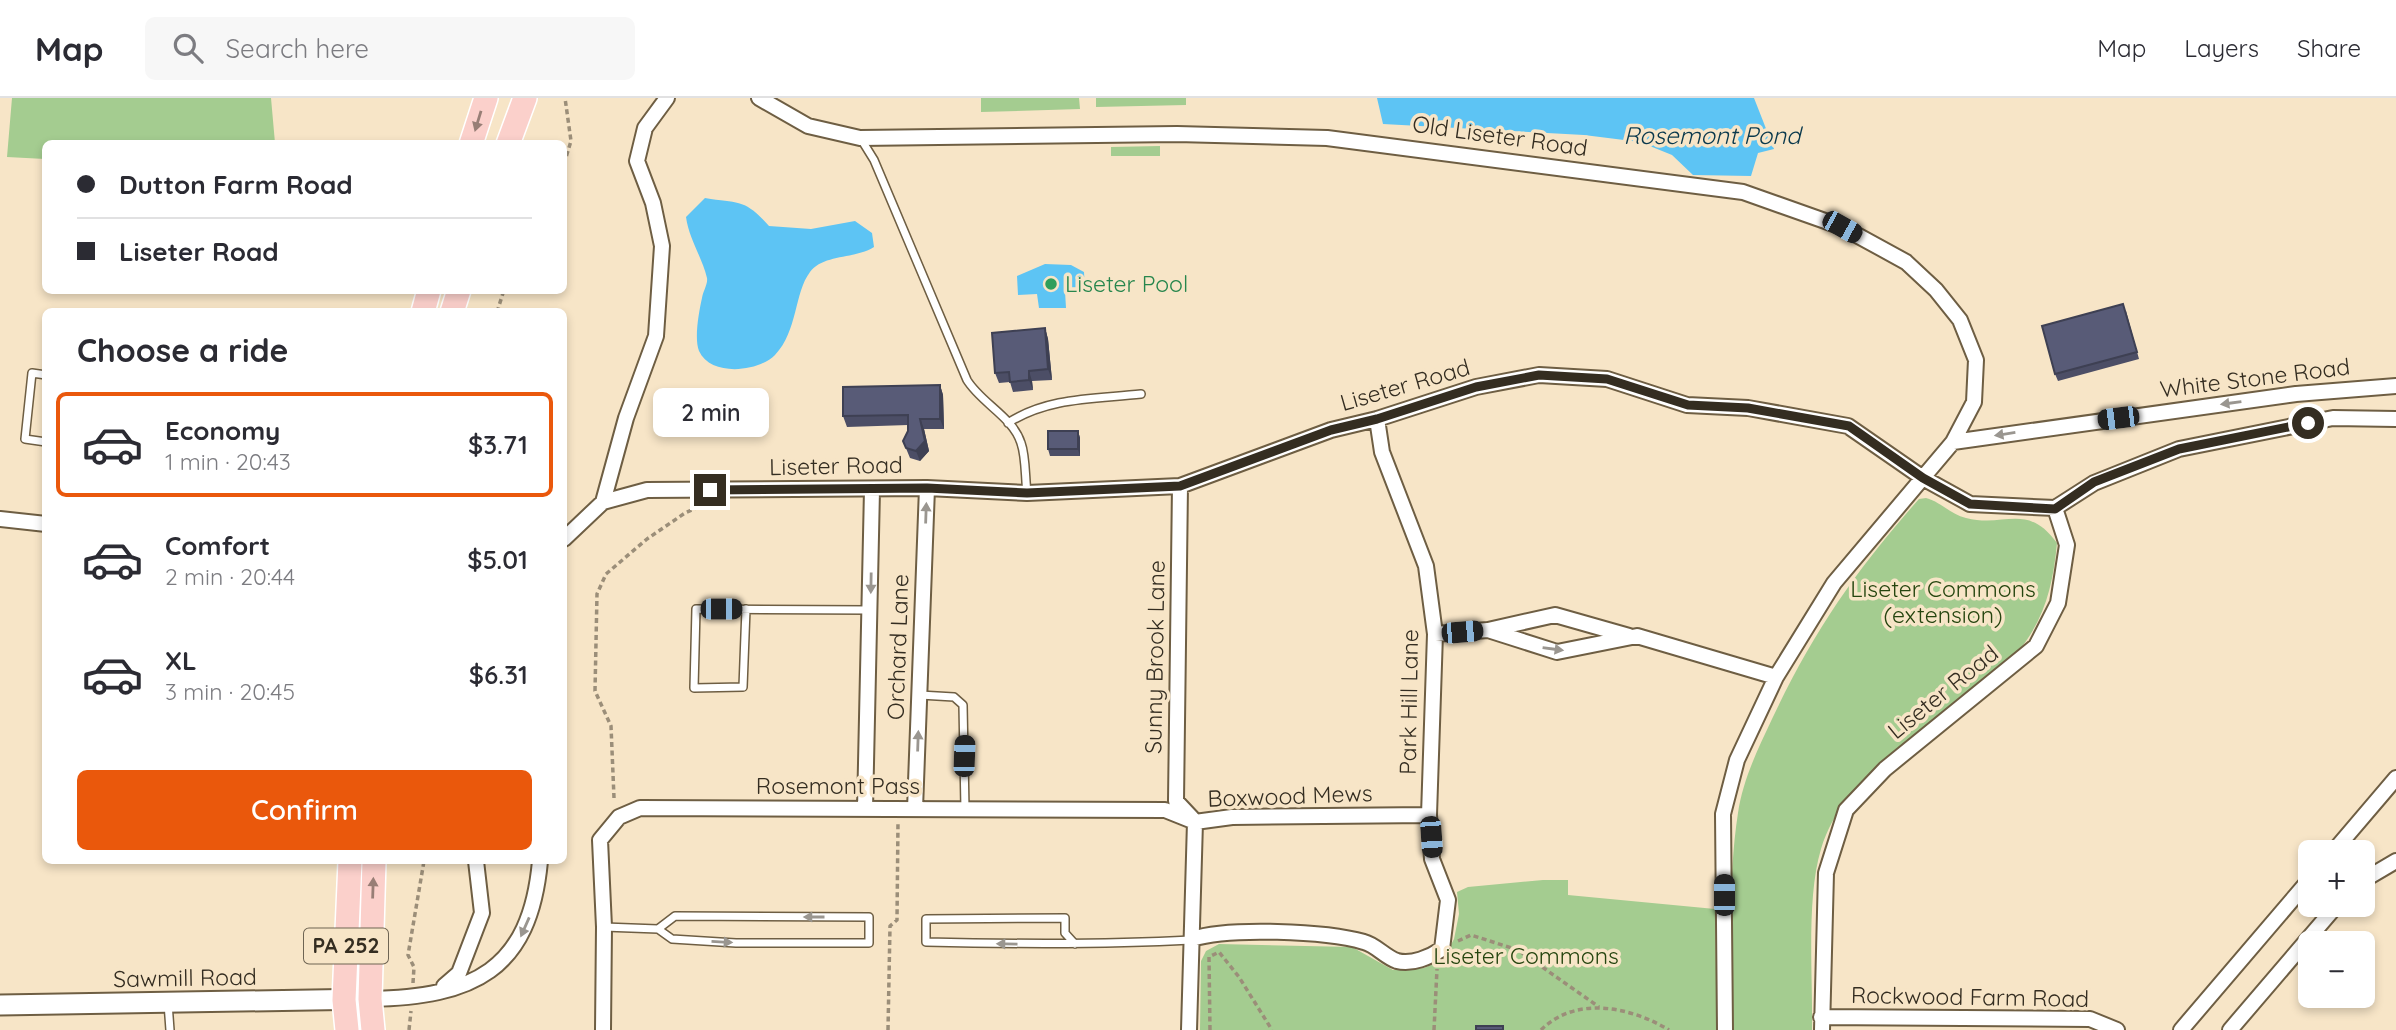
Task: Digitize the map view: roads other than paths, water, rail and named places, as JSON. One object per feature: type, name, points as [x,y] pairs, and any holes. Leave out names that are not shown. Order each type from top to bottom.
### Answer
[{"type":"main road","points":[[472,140],[486,98]]},
{"type":"main road","points":[[509,140],[525,98]]},
{"type":"main road","name":"PA 252","points":[[347,1030],[344,1000],[350,864]]},
{"type":"main road","name":"PA 252","points":[[373,1030],[370,999],[374,864]]},
{"type":"street","points":[[603,502],[626,418],[656,336],[662,247],[653,203],[637,161],[645,128],[667,98]]},
{"type":"street","name":"Old Liseter Road","points":[[759,98],[808,126],[860,138],[1164,134],[1328,138],[1743,192],[1842,227],[1906,262],[1936,290],[1960,320],[1976,360],[1974,402],[1953,442],[1834,583],[1776,677],[1737,760],[1723,814],[1725,1030]]},
{"type":"street","name":"Liseter Road","points":[[567,536],[603,502],[648,490],[927,488],[1027,493],[1180,486],[1331,430],[1377,419],[1476,387],[1539,375],[1607,379],[1688,405],[1748,408],[1849,426],[1923,478],[1970,504],[2055,509],[2067,545],[2058,603],[2036,646],[1885,769],[1846,810],[1826,873],[1822,1024]]},
{"type":"street","name":"White Stone Road","points":[[1953,442],[2296,394],[2396,386]]},
{"type":"street","points":[[2055,509],[2094,482],[2179,449],[2333,418],[2396,419]]},
{"type":"street","name":"Park Hill Lane","points":[[1192,939],[1211,933],[1310,934],[1365,942],[1398,961],[1427,958],[1442,949],[1448,900],[1432,859],[1429,815],[1435,634],[1426,566],[1382,452],[1377,419]]},
{"type":"street","name":"Sunny Brook Lane","points":[[1180,486],[1177,801],[1195,822]]},
{"type":"street","name":"Orchard Lane","points":[[915,809],[927,488]]},
{"type":"street","name":"Orchard Lane","points":[[864,808],[872,490]]},
{"type":"street","points":[[0,519],[42,524]]},
{"type":"street","points":[[1435,634],[1488,630],[1555,615],[1776,677]]},
{"type":"street","points":[[1488,630],[1557,652],[1635,636]]},
{"type":"street","points":[[2343,840],[2396,778]]},
{"type":"street","name":"Rosemont Pass","points":[[603,1030],[604,927],[600,840],[619,817],[640,808],[1165,810],[1195,822]]},
{"type":"street","name":"Boxwood Mews","points":[[1195,822],[1232,817],[1429,815]]},
{"type":"street","points":[[1189,1030],[1195,822]]},
{"type":"street","points":[[2375,873],[2396,861]]},
{"type":"street","points":[[441,989],[459,973],[482,913],[476,864]]},
{"type":"street","points":[[370,999],[412,995],[483,978],[508,956],[524,931],[537,894],[540,864]]},
{"type":"street","points":[[2181,1030],[2298,893]]},
{"type":"street","points":[[2230,1030],[2327,917]]},
{"type":"street","name":"Sawmill Road","points":[[0,1005],[370,999]]},
{"type":"street","name":"Rockwood Farm Road","points":[[1822,1024],[2090,1019],[2117,1030]]},
{"type":"lane","points":[[860,138],[874,160],[967,380],[974,392],[1008,423],[1022,444],[1027,493]]},
{"type":"lane","points":[[42,374],[32,373],[25,439],[42,441]]},
{"type":"lane","points":[[1008,423],[1032,408],[1049,404],[1141,394]]},
{"type":"lane","points":[[747,610],[743,687],[694,688],[696,609],[870,610]]},
{"type":"lane","points":[[920,695],[954,697],[963,705],[965,809]]},
{"type":"lane","points":[[604,927],[658,929],[672,939],[736,943],[869,943],[869,917],[675,916],[658,929]]},
{"type":"lane","points":[[1075,944],[1065,933],[1065,918],[926,919],[926,942],[1075,944],[1192,939]]},
{"type":"lane","points":[[168,1003],[170,1030]]},
{"type":"water","name":"Rosemont Pond","points":[[1377,98],[1754,98],[1774,149],[1758,153],[1751,176],[1693,175],[1672,155],[1640,142],[1584,135],[1383,124]]},
{"type":"water","points":[[705,198],[747,206],[769,226],[811,229],[855,221],[872,233],[874,247],[823,262],[810,272],[801,290],[788,335],[775,355],[747,368],[724,368],[705,359],[698,346],[698,317],[707,278],[686,217]]},
{"type":"water","name":"Liseter Pool","points":[[1045,264],[1071,265],[1084,272],[1085,291],[1065,291],[1066,308],[1039,308],[1037,294],[1018,295],[1017,276]]},
{"type":"place","name":"Liseter Pool","points":[[1051,284]]},
{"type":"park label","name":"Liseter Commons (extension)","points":[[1943,602]]},
{"type":"park label","name":"Liseter Commons","points":[[1526,956]]}]
